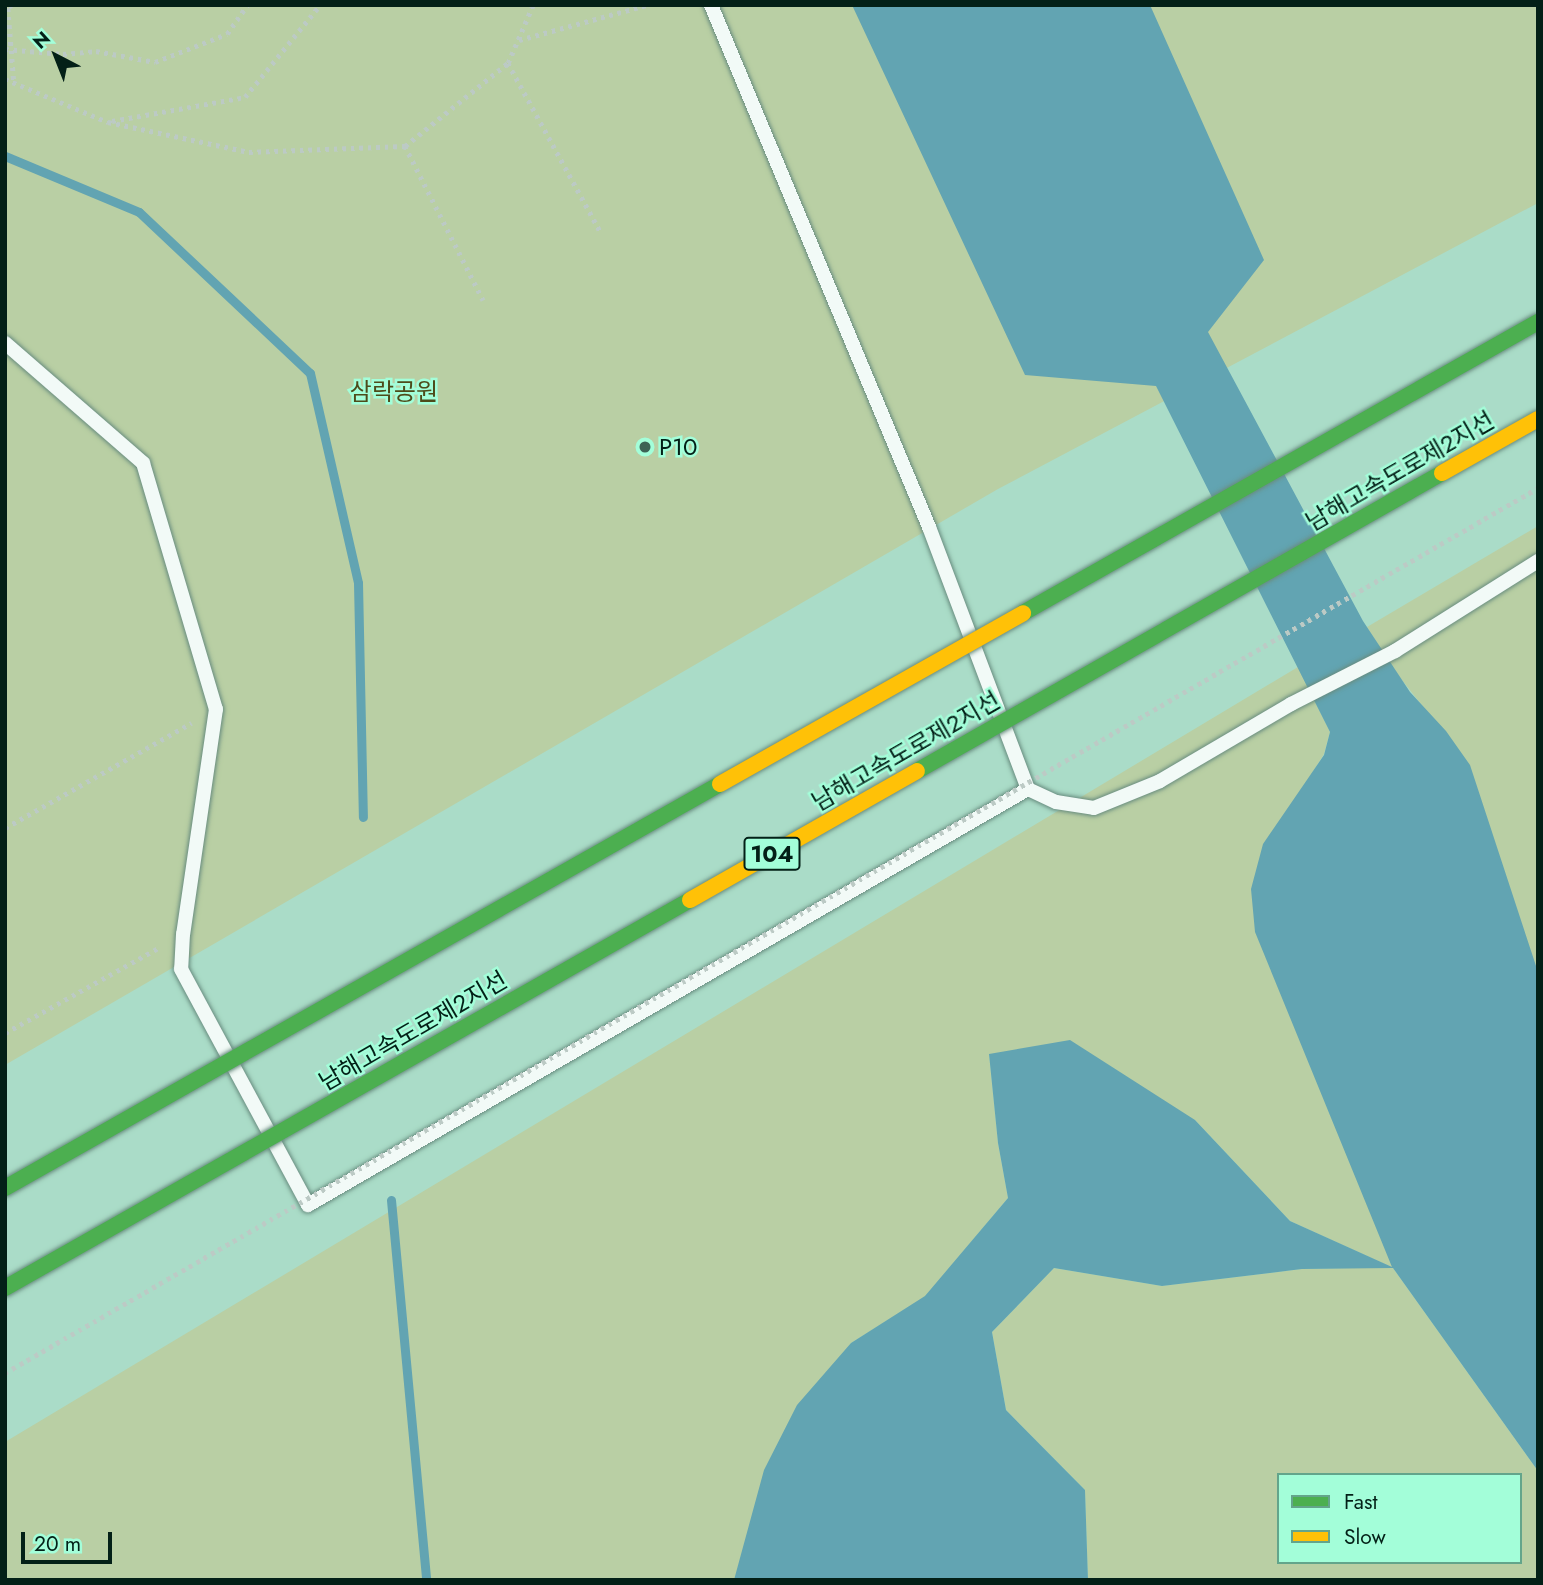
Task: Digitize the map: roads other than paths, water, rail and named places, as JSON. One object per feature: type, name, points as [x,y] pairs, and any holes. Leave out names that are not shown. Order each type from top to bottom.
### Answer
[{"type":"highway","points":[[5,1188],[1538,322]]},
{"type":"highway","name":"남해고속도로제2지선","points":[[5,1288],[1538,419]]},
{"type":"lane","points":[[711,5],[929,527],[1028,789],[1056,802],[1094,808],[1160,781],[1291,704],[1395,651],[1538,561]]},
{"type":"lane","points":[[5,343],[143,463],[216,709],[183,934],[181,969],[308,1205],[1028,789]]},
{"type":"water","points":[[852,5],[1150,5],[1264,260],[1208,332],[1363,621],[1410,692],[1446,731],[1470,765],[1538,972],[1538,1471],[1393,1268],[1302,1269],[1162,1286],[1054,1268],[992,1332],[1006,1410],[1085,1490],[1088,1580],[734,1580],[764,1470],[797,1405],[851,1343],[925,1296],[1008,1198],[998,1143],[989,1054],[1070,1040],[1195,1120],[1290,1221],[1392,1267],[1255,932],[1251,889],[1263,844],[1324,755],[1330,732],[1156,386],[1025,375]]},
{"type":"waterway","points":[[5,156],[139,212],[310,373],[358,583],[363,817]]},
{"type":"waterway","points":[[391,1200],[426,1580]]},
{"type":"place","name":"P10","points":[[645,447]]},
{"type":"park label","name":"삼락공원","points":[[394,392]]}]
